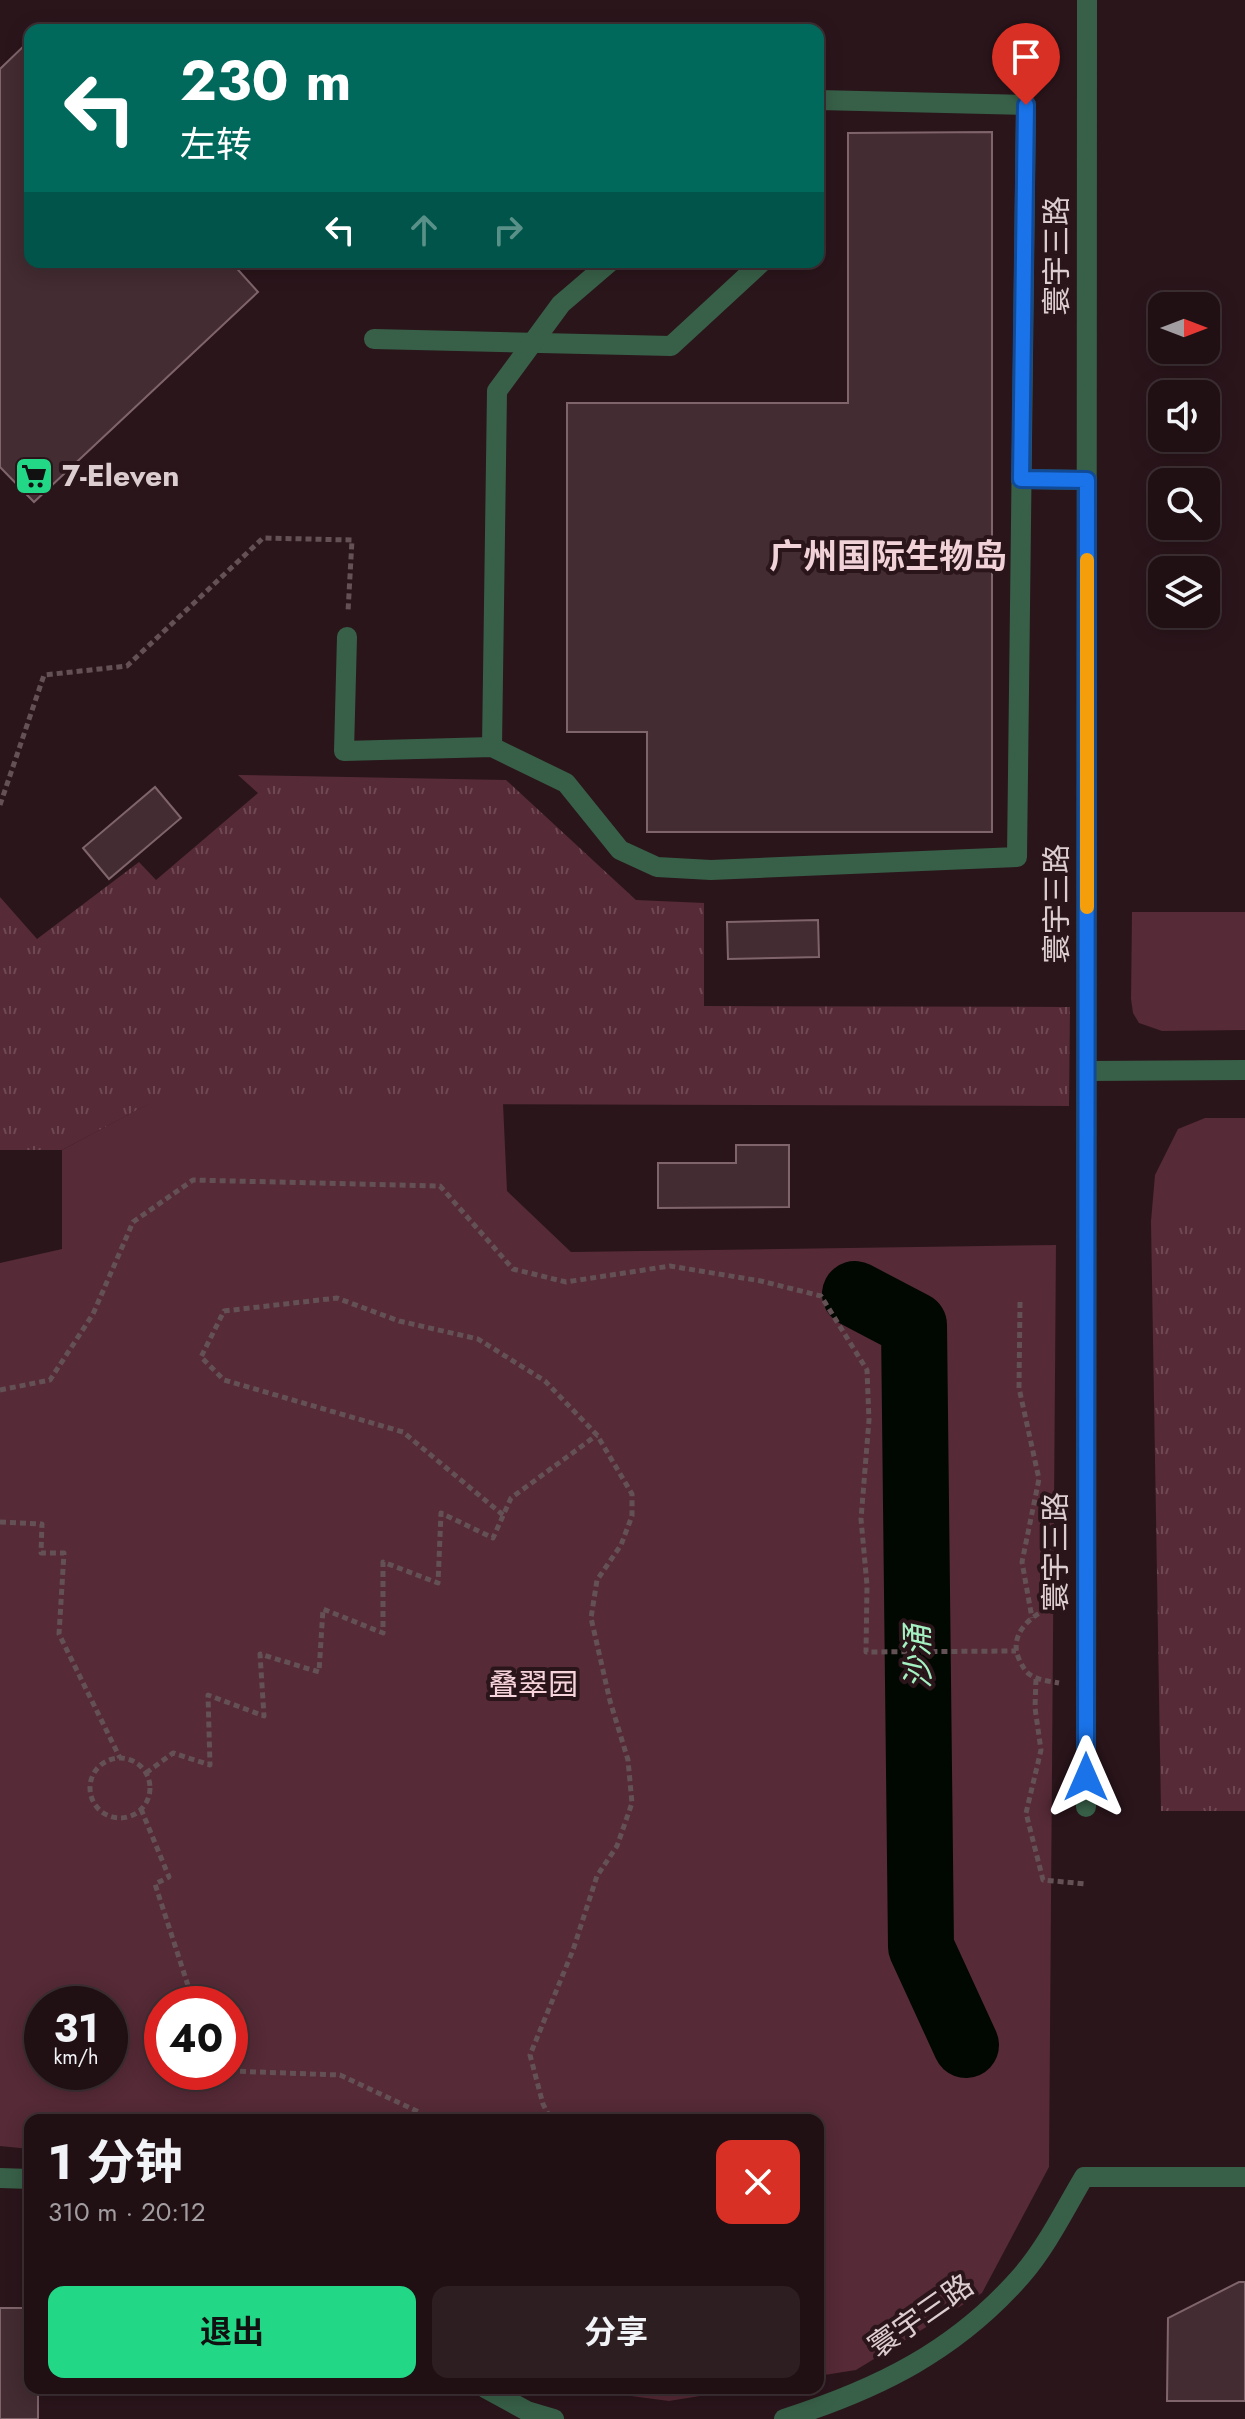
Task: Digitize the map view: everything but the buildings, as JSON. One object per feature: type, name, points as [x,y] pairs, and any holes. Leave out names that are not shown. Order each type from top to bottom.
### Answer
[{"type":"street","name":"寰宇三路","points":[[1086,1807],[1087,0]]},
{"type":"street","points":[[347,637],[344,751],[492,747],[566,783],[620,850],[657,867],[711,870],[1017,857],[1026,105],[824,100]]},
{"type":"street","points":[[492,747],[497,391],[561,304],[603,268]]},
{"type":"street","points":[[374,339],[671,346],[756,268]]},
{"type":"street","points":[[1021,479],[1087,480]]},
{"type":"street","points":[[1087,1071],[1245,1070]]},
{"type":"street","name":"寰宇三路","points":[[784,2419],[867,2390],[917,2364],[974,2323],[1023,2274],[1084,2177],[1245,2177]]},
{"type":"street","points":[[0,2178],[24,2179]]},
{"type":"street","points":[[496,2394],[527,2411],[554,2419]]},
{"type":"path","points":[[0,805],[44,675],[127,666],[263,538],[352,540],[347,637]]},
{"type":"path","points":[[0,1390],[50,1380],[93,1314],[133,1222],[193,1180],[440,1186],[513,1269],[566,1282],[670,1266],[761,1281],[821,1296],[867,1370],[869,1420],[861,1519],[867,1585],[866,1652],[1016,1651]]},
{"type":"path","points":[[503,1515],[403,1432],[224,1380],[201,1357],[224,1311],[337,1298],[399,1321],[478,1339],[545,1381],[597,1435],[632,1494],[632,1516],[621,1545],[597,1580],[591,1618],[610,1701],[628,1760],[632,1803],[617,1846],[597,1876],[573,1950],[530,2055],[548,2114]]},
{"type":"path","points":[[1020,1302],[1019,1388],[1039,1479],[1022,1562],[1032,1618]]},
{"type":"path","points":[[146,1773],[173,1753],[210,1765],[208,1695],[264,1716],[260,1654],[319,1672],[323,1609],[383,1633],[383,1562],[438,1583],[441,1513],[493,1538],[511,1498],[597,1435]]},
{"type":"path","points":[[0,1522],[42,1524],[41,1553],[64,1553],[59,1634],[120,1758]]},
{"type":"path","points":[[1086,1603],[1054,1607],[1035,1614],[1017,1638],[1016,1651],[1025,1672],[1036,1679],[1086,1686]]},
{"type":"path","points":[[1036,1679],[1035,1708],[1041,1750],[1026,1813],[1043,1880],[1086,1884]]},
{"type":"path","points":[[113,1758],[131,1760],[146,1773],[149,1793],[141,1809],[130,1816],[110,1816],[101,1811],[91,1795],[92,1777],[97,1769],[113,1758]]},
{"type":"path","points":[[141,1809],[169,1877],[155,1884],[188,1986]]},
{"type":"path","points":[[248,2072],[340,2075],[421,2114]]},
{"type":"green space","points":[[238,775],[506,780],[636,900],[704,903],[704,1006],[1070,1007],[1069,1106],[151,1103],[62,1150],[0,1150],[0,897],[37,939],[139,862],[156,880],[258,793]]},
{"type":"green space","points":[[1132,912],[1245,912],[1245,1030],[1162,1031],[1139,1023],[1133,1013],[1131,999]]},
{"type":"green space","name":"叠翠园","points":[[150,1103],[503,1103],[507,1191],[571,1252],[1056,1245],[1049,2167],[982,2293],[856,2370],[824,2375],[824,2114],[24,2114],[24,2148],[0,2146],[0,1263],[62,1249],[62,1150]]},
{"type":"green space","points":[[1205,1118],[1245,1118],[1245,1221],[1151,1221],[1155,1175],[1178,1129]]},
{"type":"green space","points":[[1151,1221],[1245,1221],[1245,1811],[1161,1811]]},
{"type":"green space","points":[[616,2394],[712,2394],[669,2401]]},
{"type":"waterway","name":"沙涌","points":[[855,1294],[914,1325],[921,1947],[966,2045]]},
{"type":"slow traffic","points":[[1087,560],[1087,907]]},
{"type":"place","name":"7-Eleven","points":[[34,476]]},
{"type":"district","name":"广州国际生物岛","points":[[888,556]]},
{"type":"route","points":[[1026,105],[1021,479],[1087,480],[1086,1777]]}]
